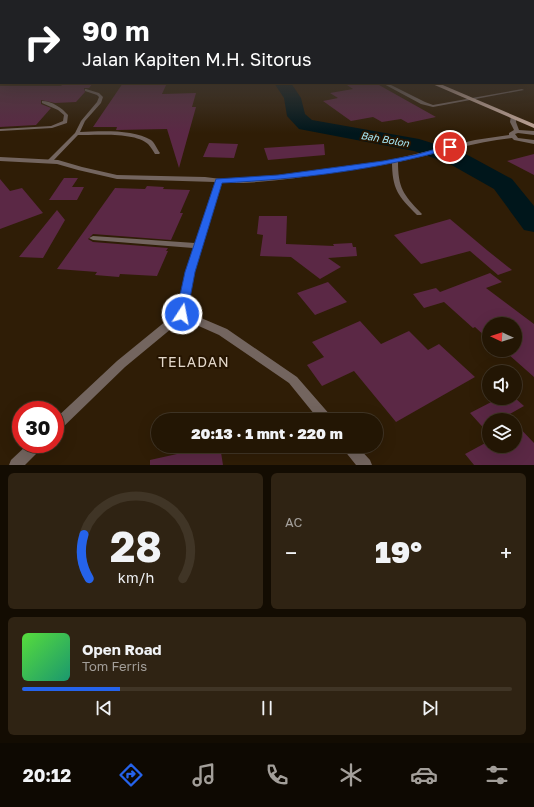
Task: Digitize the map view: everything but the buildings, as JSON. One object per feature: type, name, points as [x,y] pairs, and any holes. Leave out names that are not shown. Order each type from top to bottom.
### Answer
[{"type":"main road","points":[[447,89],[534,126]]},
{"type":"street","points":[[513,117],[513,122],[517,131]]},
{"type":"street","points":[[512,136],[511,134],[517,131],[534,133]]},
{"type":"street","points":[[0,159],[58,162],[80,169],[117,176],[219,181],[278,178],[395,161],[416,157],[487,138],[512,136],[521,141],[534,142]]},
{"type":"street","points":[[64,419],[122,364],[182,314],[190,272],[219,181]]},
{"type":"street","points":[[93,238],[198,246]]},
{"type":"street","points":[[182,314],[223,332],[293,380],[321,413]]},
{"type":"street","points":[[16,465],[28,453]]},
{"type":"street","points":[[355,453],[365,465]]},
{"type":"lane","points":[[395,89],[433,106],[522,90]]},
{"type":"lane","points":[[50,161],[77,134],[84,121],[99,102],[100,97],[98,94],[86,90]]},
{"type":"lane","points":[[0,130],[52,127],[65,122],[66,115],[60,109],[44,102]]},
{"type":"lane","points":[[77,134],[107,134],[140,137],[150,142],[157,153]]},
{"type":"lane","points":[[395,161],[395,176],[399,194],[419,214]]},
{"type":"waterway","name":"Bah Bolon","points":[[287,89],[293,98],[296,116],[306,125],[419,145],[456,158],[503,184],[534,224]]},
{"type":"district","name":"TELADAN","points":[[194,361]]},
{"type":"route","points":[[182,314],[190,272],[219,181],[278,178],[383,163],[416,157],[450,147]]}]
